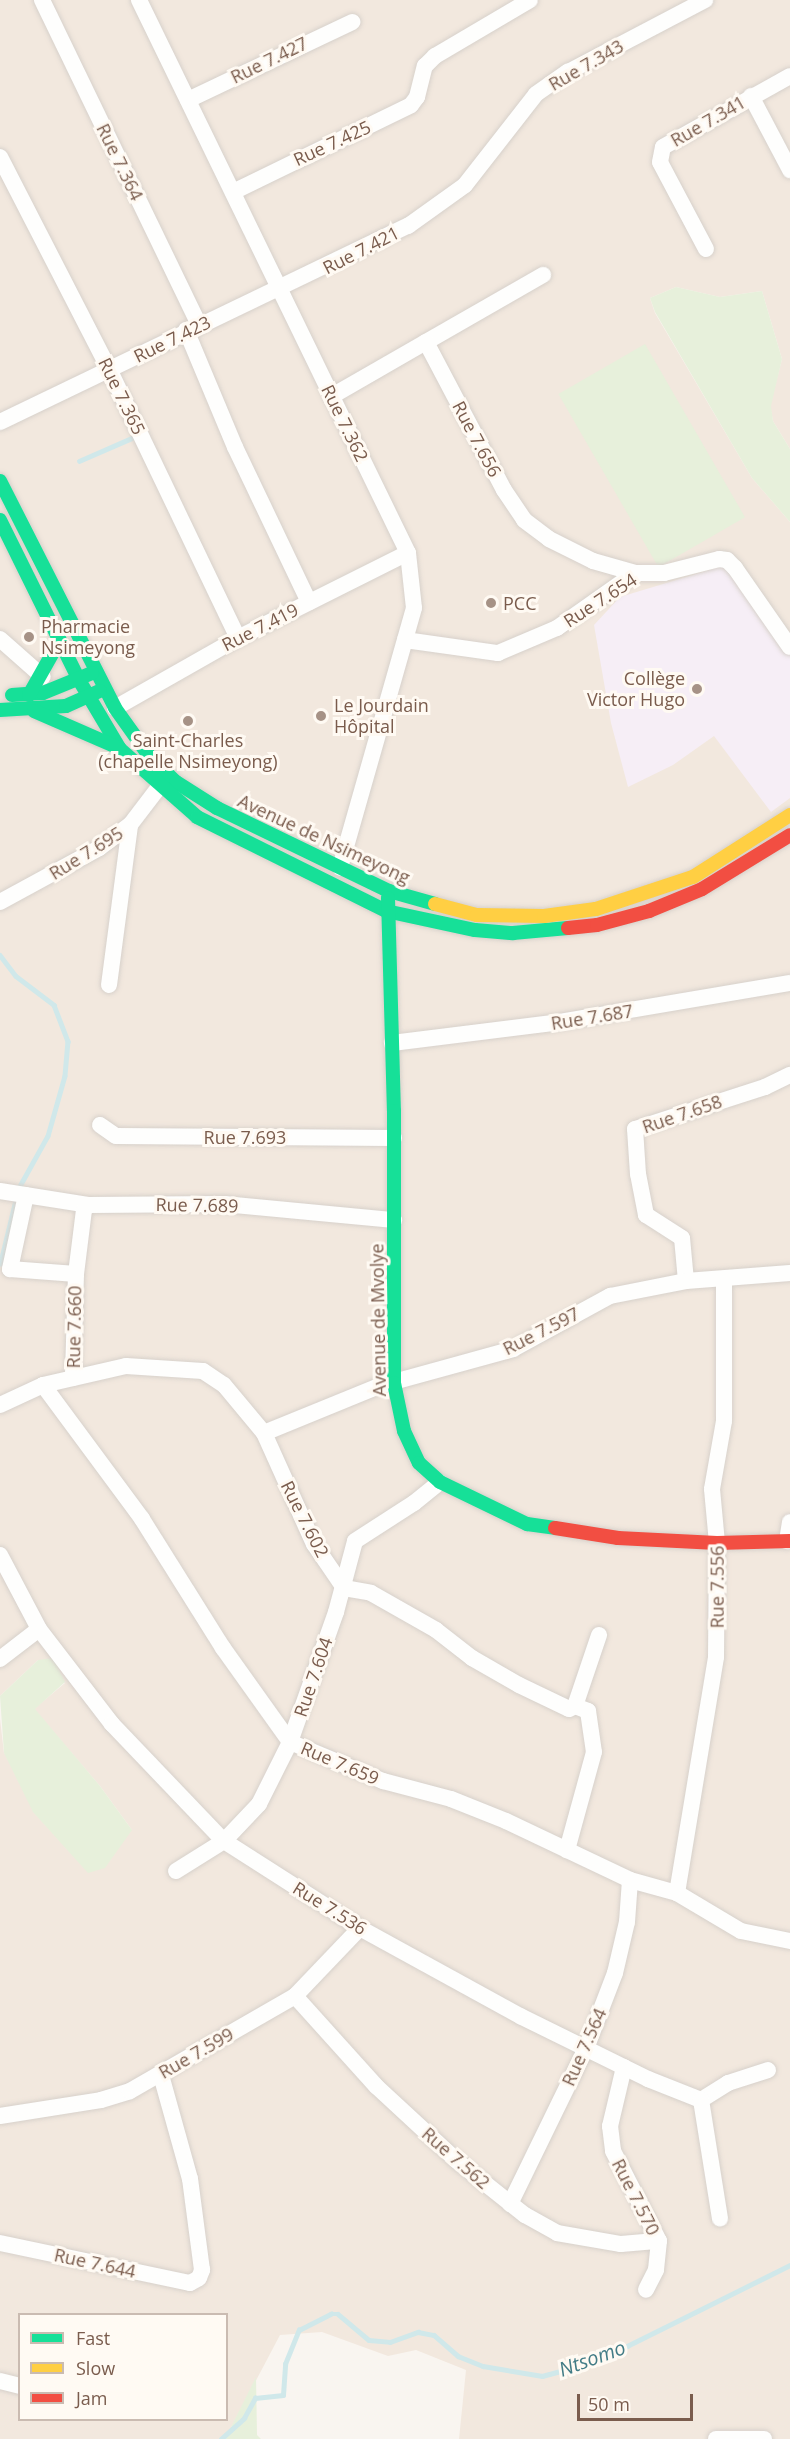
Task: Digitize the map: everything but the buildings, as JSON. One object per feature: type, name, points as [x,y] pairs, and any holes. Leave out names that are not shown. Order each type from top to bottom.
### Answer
[{"type":"main road","name":"Avenue de Nsimeyong","points":[[0,481],[115,708],[150,757],[184,788],[275,839],[389,891],[477,915],[544,916],[588,910],[646,895],[693,877],[739,851],[790,815]]},
{"type":"main road","name":"Avenue de Nsimeyong","points":[[0,520],[79,680],[120,749],[159,787],[209,824],[386,911],[475,930],[513,933],[597,925],[649,911],[702,889],[790,835]]},
{"type":"main road","points":[[29,695],[42,677],[60,640]]},
{"type":"main road","points":[[0,695],[29,695],[79,680],[96,671]]},
{"type":"main road","points":[[0,710],[33,711],[66,706],[105,689]]},
{"type":"main road","points":[[33,711],[120,749]]},
{"type":"main road","name":"Avenue de Mvolye","points":[[389,891],[386,911],[394,1138],[394,1383],[404,1431],[419,1463],[440,1482],[527,1524],[618,1538],[717,1543],[789,1541]]},
{"type":"street","name":"Rue 7.364","points":[[42,0],[193,328],[235,447],[309,602]]},
{"type":"street","name":"Rue 7.362","points":[[139,0],[408,553],[414,593],[405,640],[340,868]]},
{"type":"street","name":"Rue 7.425","points":[[233,192],[411,105],[417,97],[424,66],[435,56],[530,0]]},
{"type":"street","name":"Rue 7.343","points":[[438,205],[465,185],[536,94],[568,72],[705,0]]},
{"type":"street","name":"Rue 7.427","points":[[188,100],[352,22]]},
{"type":"street","name":"Rue 7.341","points":[[706,249],[660,162],[663,147],[790,76]]},
{"type":"street","points":[[751,96],[790,170]]},
{"type":"street","name":"Rue 7.365","points":[[0,157],[110,371],[238,638]]},
{"type":"street","name":"Rue 7.421","points":[[280,290],[408,226],[438,205]]},
{"type":"street","points":[[332,396],[543,275]]},
{"type":"street","name":"Rue 7.423","points":[[0,422],[110,371],[193,328],[280,290]]},
{"type":"street","name":"Rue 7.656","points":[[426,342],[504,490],[524,520],[549,539],[593,561],[635,573]]},
{"type":"street","name":"Rue 7.419","points":[[115,708],[238,638],[408,553]]},
{"type":"street","name":"Rue 7.654","points":[[405,640],[498,654],[556,628],[635,573],[664,573],[701,562],[727,560],[790,648]]},
{"type":"street","points":[[0,639],[42,677]]},
{"type":"street","name":"Rue 7.695","points":[[0,902],[80,861],[130,825],[159,787]]},
{"type":"street","points":[[110,985],[130,825]]},
{"type":"street","name":"Rue 7.687","points":[[392,1043],[564,1021],[790,982]]},
{"type":"street","name":"Rue 7.658","points":[[686,1281],[682,1238],[646,1215],[635,1129],[765,1087],[790,1075]]},
{"type":"street","name":"Rue 7.693","points":[[100,1125],[116,1136],[394,1138]]},
{"type":"street","name":"Rue 7.689","points":[[0,1191],[88,1205],[224,1204],[394,1220]]},
{"type":"street","name":"Rue 7.660","points":[[26,1195],[10,1269],[76,1274],[73,1378]]},
{"type":"street","points":[[76,1274],[84,1210],[88,1205]]},
{"type":"street","name":"Rue 7.597","points":[[264,1434],[394,1383],[513,1349],[610,1296],[686,1281],[724,1280],[790,1273]]},
{"type":"street","name":"Rue 7.556","points":[[677,1893],[716,1657],[717,1543],[712,1489],[724,1421],[724,1280]]},
{"type":"street","name":"Rue 7.602","points":[[0,1405],[43,1385],[126,1366],[203,1371],[224,1385],[264,1434],[314,1544],[344,1588]]},
{"type":"street","name":"Rue 7.659","points":[[43,1385],[142,1519],[223,1648],[290,1742],[383,1781],[451,1799],[630,1880],[677,1893],[741,1931],[790,1941]]},
{"type":"street","name":"Rue 7.604","points":[[176,1871],[224,1841],[259,1804],[290,1742],[344,1588],[349,1550],[355,1541],[440,1482]]},
{"type":"street","points":[[789,1541],[790,1522]]},
{"type":"street","name":"Rue 7.536","points":[[0,1555],[39,1629],[112,1724],[224,1841],[360,1928],[520,2016],[587,2046],[624,2067],[701,2100]]},
{"type":"street","points":[[344,1588],[371,1593],[436,1630],[472,1658],[519,1685],[569,1709],[575,1706],[599,1635]]},
{"type":"street","points":[[0,1659],[39,1629]]},
{"type":"street","points":[[567,1850],[594,1752],[588,1711],[575,1706]]},
{"type":"street","name":"Rue 7.564","points":[[510,2204],[587,2046],[615,1973],[627,1922],[630,1880]]},
{"type":"street","name":"Rue 7.599","points":[[0,2116],[100,2100],[130,2091],[295,1996],[360,1928]]},
{"type":"street","name":"Rue 7.562","points":[[295,1996],[376,2086],[510,2204],[557,2232],[621,2244],[659,2241]]},
{"type":"street","name":"Rue 7.570","points":[[624,2067],[610,2126],[613,2151],[659,2241],[656,2270],[646,2290]]},
{"type":"street","points":[[720,2218],[701,2100],[728,2083],[768,2070]]},
{"type":"street","name":"Rue 7.644","points":[[0,2243],[190,2283],[202,2270],[195,2211],[161,2074]]},
{"type":"street","points":[[0,2382],[18,2386]]},
{"type":"street","points":[[716,2439],[764,2439]]},
{"type":"shaded area","points":[[0,0],[790,0],[790,449],[773,421],[770,406],[782,359],[762,291],[720,297],[676,287],[650,298],[655,313],[752,478],[790,522],[790,2439],[459,2439],[466,2370],[416,2350],[388,2356],[322,2332],[280,2335],[225,2439],[0,2439],[0,1719],[4,1753],[132,1830],[100,1786],[34,1709],[65,1683],[38,1660],[0,1696]]},
{"type":"shaded area","name":"Collège Victor Hugo","points":[[726,565],[790,655],[790,798],[771,812],[714,736],[673,765],[628,787],[611,723],[594,625],[620,597]]},
{"type":"green space","points":[[676,287],[720,297],[762,291],[782,359],[771,406],[773,421],[790,449],[790,522],[752,478],[655,312],[650,298]]},
{"type":"green space","points":[[645,344],[745,517],[658,567],[558,394]]},
{"type":"green space","points":[[53,1658],[65,1682],[35,1709],[100,1786],[132,1830],[105,1868],[88,1873],[33,1812],[4,1753],[0,1696],[38,1660]]},
{"type":"green space","points":[[256,2377],[257,2435],[261,2439],[225,2439]]},
{"type":"waterway","points":[[79,461],[132,438]]},
{"type":"waterway","points":[[0,955],[16,976],[54,1005],[68,1041],[65,1076],[48,1136],[19,1188]]},
{"type":"waterway","points":[[0,1264],[16,1198]]},
{"type":"waterway","name":"Ntsomo","points":[[221,2439],[244,2418],[255,2398],[283,2395],[285,2364],[299,2330],[331,2314],[338,2314],[369,2340],[390,2342],[418,2332],[434,2335],[458,2356],[483,2366],[542,2376],[583,2365],[595,2356],[627,2346],[790,2265]]},
{"type":"traffic: fast","points":[[0,481],[115,708],[150,757],[176,782],[217,808],[389,891],[435,904]]},
{"type":"traffic: fast","points":[[0,520],[79,680],[120,749],[197,817],[386,911],[475,930],[513,933],[568,928]]},
{"type":"traffic: fast","points":[[29,695],[60,640]]},
{"type":"traffic: fast","points":[[12,695],[43,693],[92,673]]},
{"type":"traffic: fast","points":[[0,710],[66,706],[100,691]]},
{"type":"traffic: fast","points":[[34,711],[119,748]]},
{"type":"traffic: fast","points":[[388,898],[394,1111],[394,1383],[404,1431],[419,1463],[440,1482],[527,1524],[555,1528]]},
{"type":"traffic: slow","points":[[435,904],[477,915],[544,916],[596,909],[693,877],[790,815]]},
{"type":"traffic: jam","points":[[568,928],[597,925],[649,911],[702,889],[790,835]]},
{"type":"traffic: jam","points":[[555,1528],[618,1538],[717,1543],[790,1541]]},
{"type":"place","name":"PCC","points":[[491,603]]},
{"type":"place","name":"Pharmacie Nsimeyong","points":[[29,637]]},
{"type":"place","name":"Collège Victor Hugo","points":[[697,689]]},
{"type":"place","name":"Le Jourdain Hôpital","points":[[321,716]]},
{"type":"place","name":"Saint-Charles (chapelle Nsimeyong)","points":[[188,721]]}]
